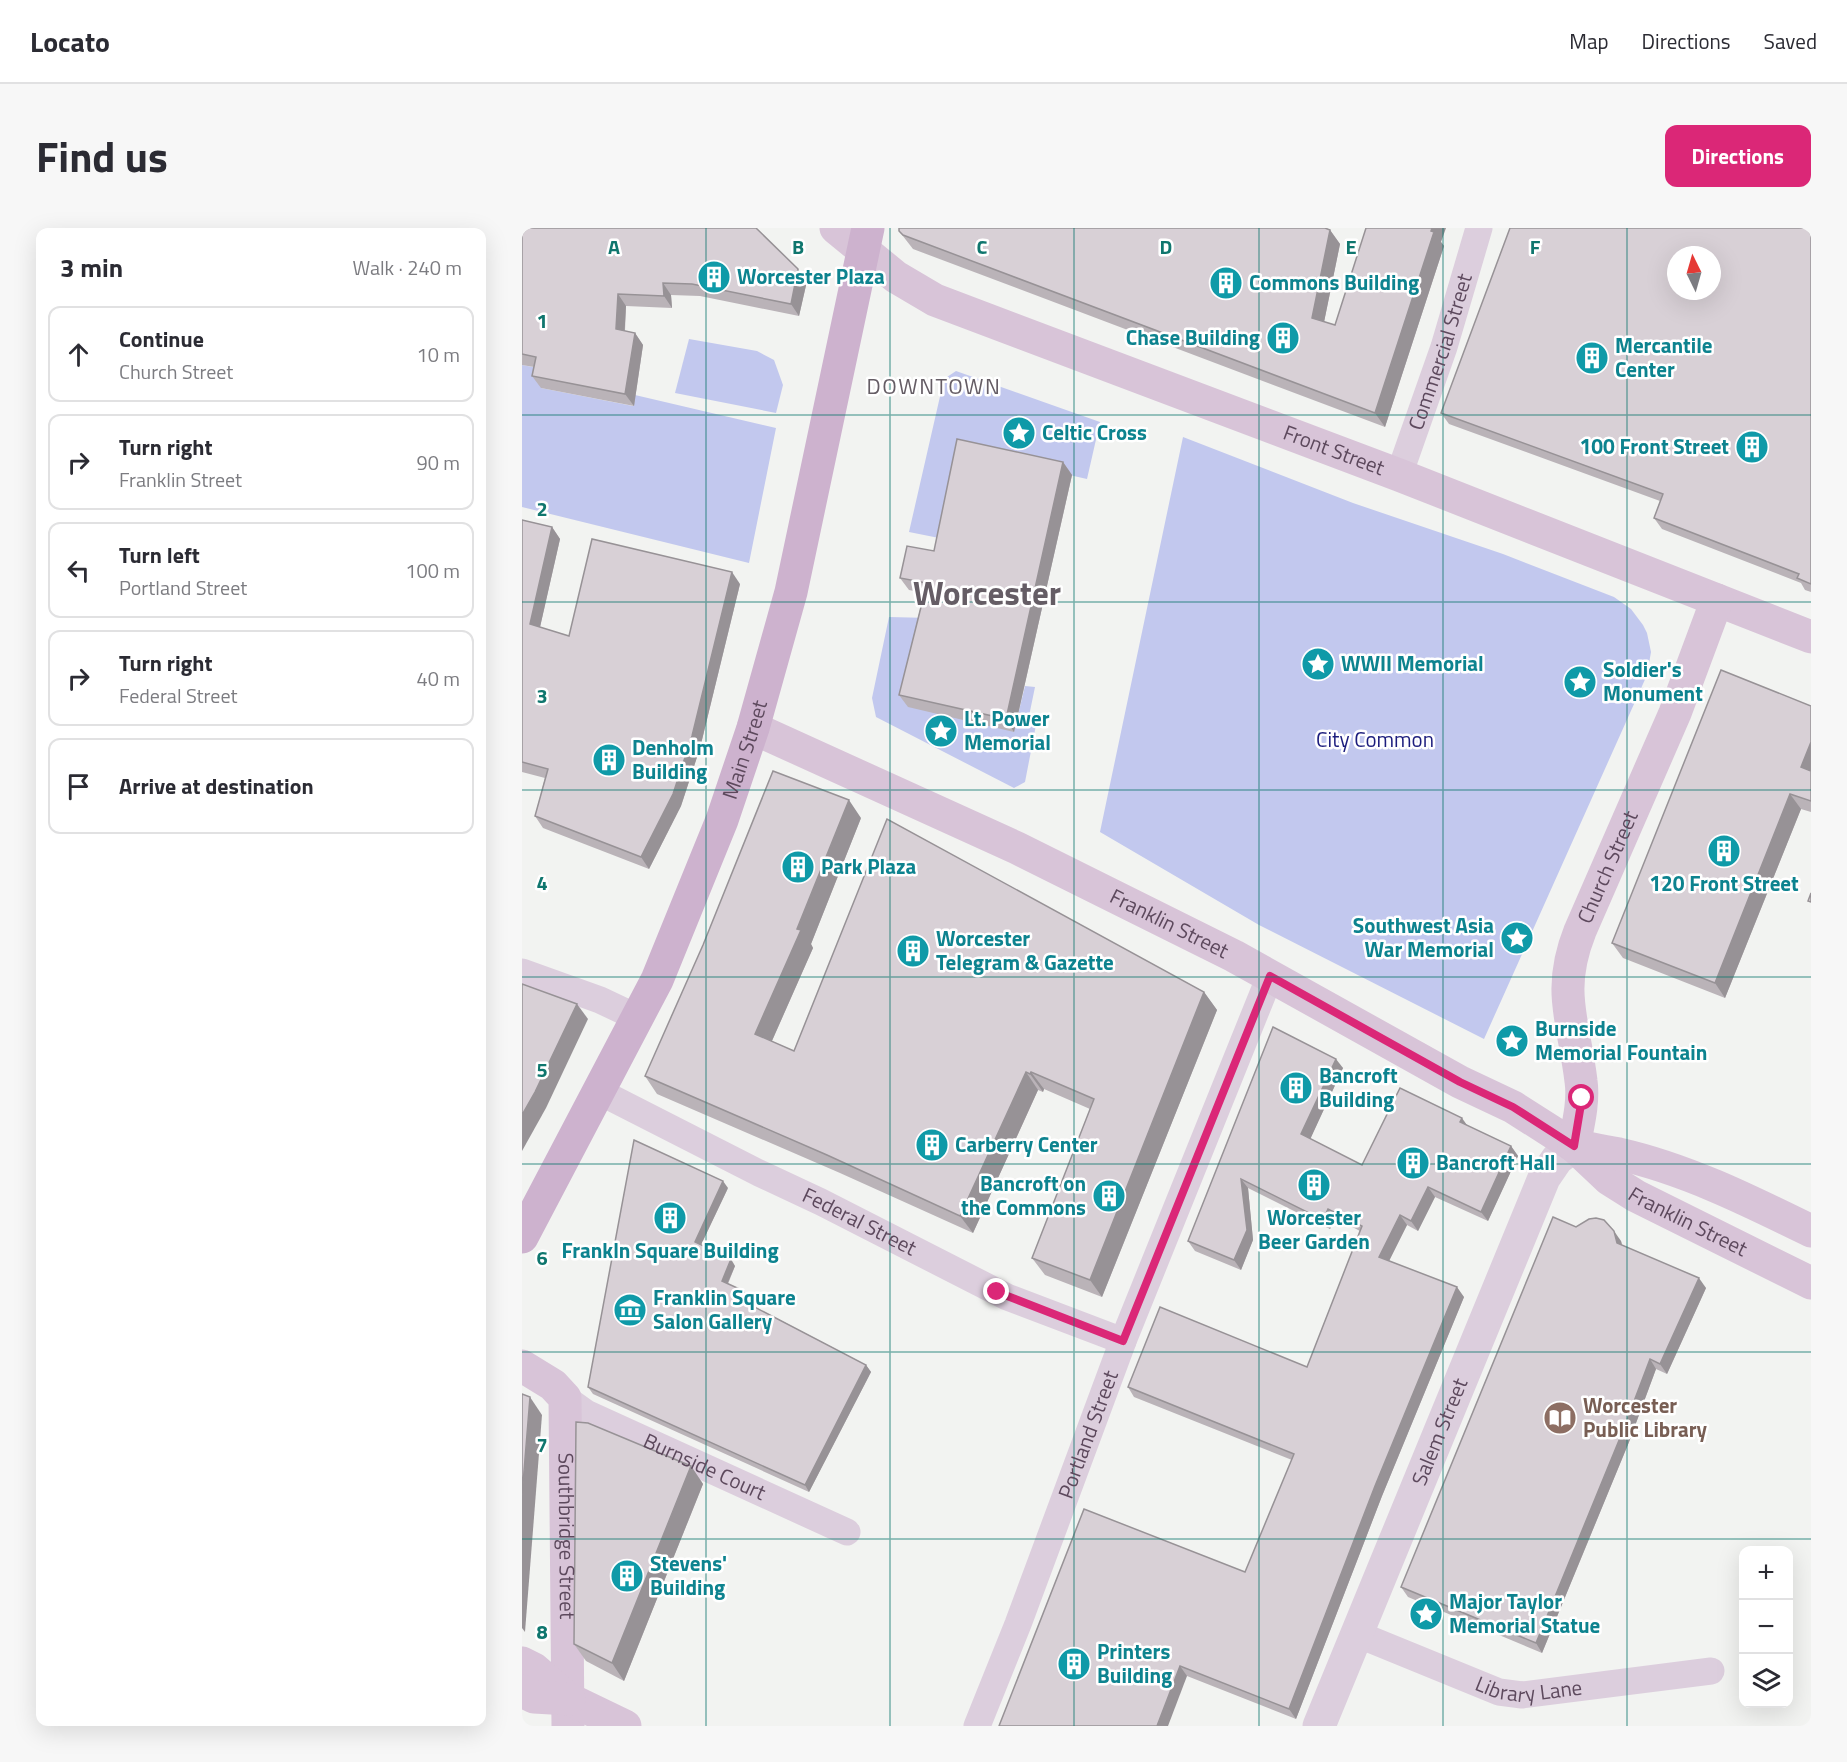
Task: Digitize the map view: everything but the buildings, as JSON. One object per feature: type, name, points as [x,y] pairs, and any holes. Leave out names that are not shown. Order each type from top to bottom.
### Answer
[{"type":"main road","name":"Front Street","points":[[836,228],[865,240],[896,277],[935,300],[1398,475],[1811,637]]},
{"type":"main road","name":"Main Street","points":[[522,1237],[657,980],[722,820],[753,728],[791,592],[865,240]]},
{"type":"main road","name":"Church Street","points":[[1574,1146],[1582,1098],[1582,1082],[1571,1031],[1568,1002],[1569,964],[1580,931],[1674,713],[1717,600]]},
{"type":"main road","name":"Franklin Street","points":[[753,728],[1071,875],[1234,956],[1460,1082],[1513,1107],[1574,1146],[1609,1179],[1636,1196],[1811,1284]]},
{"type":"main road","name":"Franklin Street","points":[[1574,1146],[1620,1154],[1695,1178],[1764,1208],[1811,1232]]},
{"type":"main road","points":[[522,1366],[553,1385],[565,1398]]},
{"type":"main road","name":"Southbridge Street","points":[[565,1398],[568,1712]]},
{"type":"main road","points":[[522,1663],[534,1668],[568,1712]]},
{"type":"main road","points":[[522,1691],[568,1712],[625,1726]]},
{"type":"street","name":"Commercial Street","points":[[1398,475],[1444,347],[1479,228]]},
{"type":"street","points":[[522,972],[600,1000],[638,1018]]},
{"type":"street","name":"Portland Street","points":[[977,1726],[1018,1624],[1123,1341],[1270,976]]},
{"type":"street","name":"Federal Street","points":[[600,1092],[1007,1297],[1123,1341]]},
{"type":"street","name":"Salem Street","points":[[1319,1726],[1544,1179],[1557,1158],[1574,1146]]},
{"type":"street","name":"Burnside Court","points":[[565,1398],[586,1413],[847,1532]]},
{"type":"street","name":"Library Lane","points":[[1357,1634],[1499,1692],[1522,1695],[1711,1671]]},
{"type":"green space","points":[[689,339],[757,351],[774,360],[783,385],[776,413],[675,393]]},
{"type":"green space","points":[[522,365],[544,369],[541,388],[633,406],[635,395],[776,428],[749,563],[522,507]]},
{"type":"green space","points":[[956,371],[1100,422],[1087,479],[963,451],[944,539],[909,532],[944,379]]},
{"type":"green space","name":"City Common","points":[[1183,437],[1353,503],[1503,554],[1614,597],[1631,609],[1647,633],[1651,652],[1647,675],[1484,1039],[1259,925],[1100,832]]},
{"type":"green space","points":[[889,617],[930,618],[1014,731],[1025,686],[1035,687],[1028,721],[1036,725],[1025,782],[1014,788],[876,717],[872,698]]},
{"type":"place","name":"Worcester Plaza","points":[[714,277]]},
{"type":"place","name":"Commons Building","points":[[1226,283]]},
{"type":"place","name":"Chase Building","points":[[1283,338]]},
{"type":"place","name":"Mercantile Center","points":[[1592,358]]},
{"type":"place","name":"Celtic Cross","points":[[1019,433]]},
{"type":"place","name":"100 Front Street","points":[[1752,447]]},
{"type":"place","name":"WWII Memorial","points":[[1318,664]]},
{"type":"place","name":"Soldier's Monument","points":[[1580,682]]},
{"type":"place","name":"Lt. Power Memorial","points":[[941,731]]},
{"type":"place","name":"Denholm Building","points":[[609,760]]},
{"type":"place","name":"120 Front Street","points":[[1724,851]]},
{"type":"place","name":"Park Plaza","points":[[798,867]]},
{"type":"place","name":"Southwest Asia War Memorial","points":[[1517,938]]},
{"type":"place","name":"Worcester Telegram & Gazette","points":[[913,951]]},
{"type":"place","name":"Burnside Memorial Fountain","points":[[1512,1041]]},
{"type":"place","name":"Bancroft Building","points":[[1296,1088]]},
{"type":"place","name":"Carberry Center","points":[[932,1145]]},
{"type":"place","name":"Bancroft Hall","points":[[1413,1163]]},
{"type":"place","name":"Worcester Beer Garden","points":[[1314,1185]]},
{"type":"place","name":"Bancroft on the Commons","points":[[1109,1196]]},
{"type":"place","name":"Frankln Square Building","points":[[670,1218]]},
{"type":"place","name":"Franklin Square Salon Gallery","points":[[630,1310]]},
{"type":"place","name":"Worcester Public Library","points":[[1560,1418]]},
{"type":"place","name":"Stevens' Building","points":[[627,1576]]},
{"type":"place","name":"Major Taylor Memorial Statue","points":[[1426,1614]]},
{"type":"place","name":"Printers Building","points":[[1074,1664]]},
{"type":"district","name":"DOWNTOWN","points":[[934,386]]},
{"type":"district","name":"Worcester","points":[[987,593]]},
{"type":"route","points":[[997,1292],[1123,1341],[1270,976],[1460,1082],[1513,1107],[1574,1146],[1582,1098]]}]
